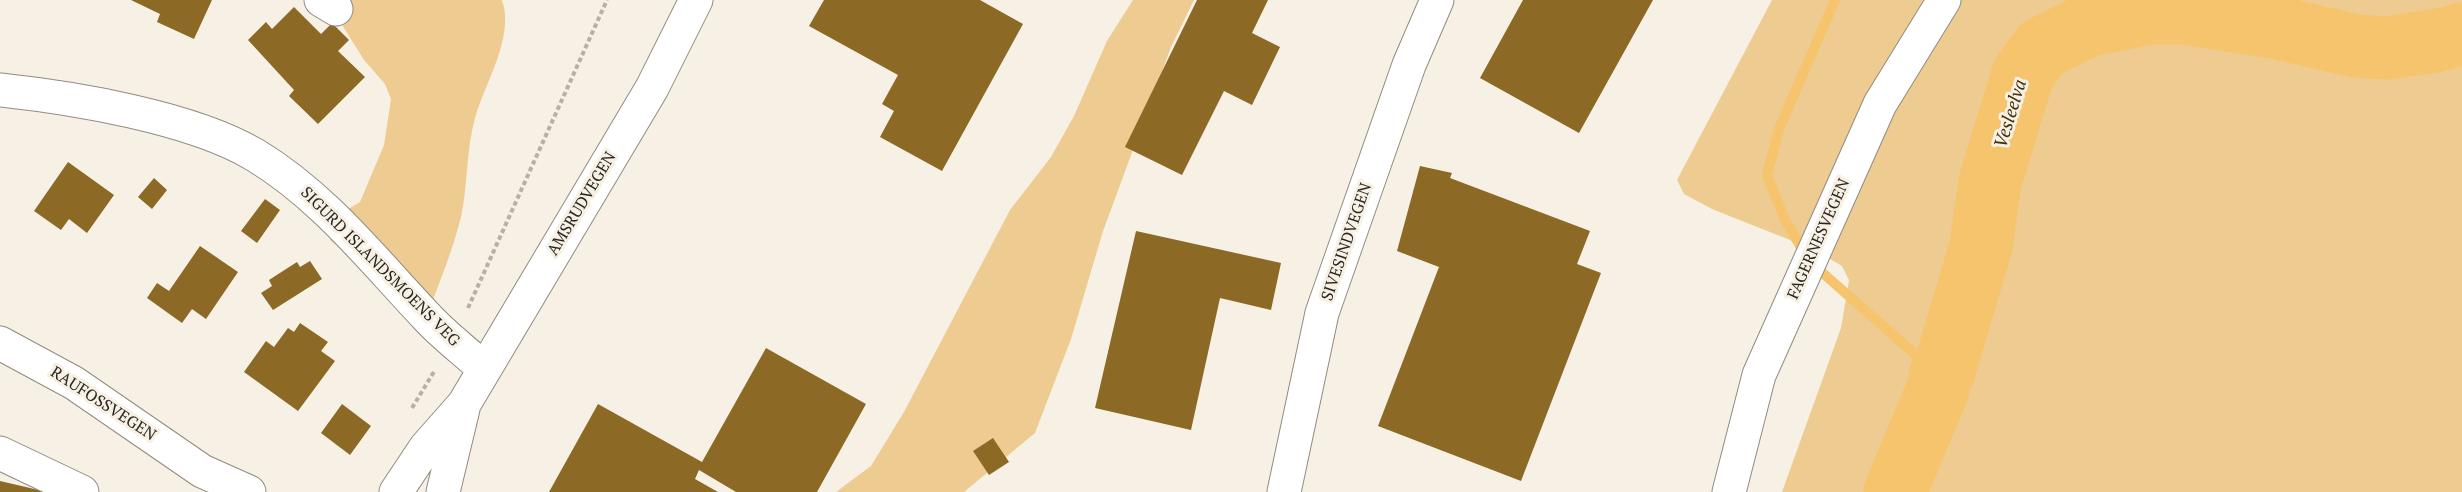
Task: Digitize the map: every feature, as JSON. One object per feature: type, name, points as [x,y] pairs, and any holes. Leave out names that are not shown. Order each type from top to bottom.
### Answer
[{"type":"street","name":"AMSRUDVEGEN","points":[[396,492],[426,447],[464,404],[652,88],[696,0]]},
{"type":"street","name":"SIVESINDVEGEN","points":[[1284,492],[1322,313],[1410,65],[1437,0]]},
{"type":"street","name":"FAGERNESVEGEN","points":[[1729,492],[1759,375],[1880,104],[1944,0]]},
{"type":"street","name":"SIGURD ISLANDSMOENS VEG","points":[[0,90],[63,97],[190,127],[254,154],[310,194],[354,237],[428,319],[454,340],[483,369]]},
{"type":"street","name":"RAUFOSSVEGEN","points":[[0,343],[74,383],[210,482],[249,492]]},
{"type":"street","name":"AMSRUDVEGEN","points":[[443,492],[464,404]]},
{"type":"street","points":[[0,453],[82,492]]},
{"type":"path","points":[[454,340],[607,0]]},
{"type":"shaded area","points":[[311,0],[502,0],[505,29],[502,44],[472,130],[461,217],[425,320],[330,240],[345,211],[360,202],[384,145],[391,99],[385,84],[364,60],[339,20]]},
{"type":"shaded area","points":[[1133,0],[1194,0],[1171,47],[1103,231],[1071,339],[1035,433],[964,492],[836,492],[871,466],[904,412],[1010,210],[1051,157],[1074,116],[1107,41]]},
{"type":"shaded area","points":[[1772,0],[2462,0],[2462,492],[1782,492],[1841,328],[1849,280],[1842,266],[1815,250],[1712,209],[1684,194],[1677,180]]},
{"type":"building","points":[[131,0],[212,0],[194,39],[157,22],[160,14]]},
{"type":"building","points":[[824,0],[980,0],[1023,24],[942,171],[880,137],[894,111],[882,104],[898,75],[809,26]]},
{"type":"building","points":[[1197,0],[1268,0],[1252,33],[1280,47],[1252,105],[1224,91],[1182,175],[1125,147]]},
{"type":"building","points":[[1523,0],[1653,0],[1579,133],[1480,78]]},
{"type":"building","points":[[294,7],[321,34],[332,23],[349,40],[338,51],[365,77],[318,124],[289,96],[294,90],[248,40],[266,22],[272,29]]},
{"type":"building","points":[[68,162],[114,195],[87,233],[69,219],[61,230],[34,211]]},
{"type":"building","points":[[1420,166],[1452,173],[1450,178],[1590,231],[1577,264],[1601,273],[1521,481],[1378,426],[1439,267],[1397,251]]},
{"type":"building","points":[[154,178],[167,190],[152,209],[138,197]]},
{"type":"building","points":[[265,199],[280,210],[257,243],[241,231]]},
{"type":"building","points":[[1136,231],[1281,263],[1271,310],[1220,298],[1191,430],[1095,408]]},
{"type":"building","points":[[200,246],[238,272],[206,319],[192,309],[182,323],[147,298],[157,283],[169,291]]},
{"type":"building","points":[[310,261],[322,279],[273,310],[261,293],[272,286],[269,280],[297,262],[300,267]]},
{"type":"building","points":[[300,323],[328,342],[321,351],[335,361],[298,411],[244,372],[266,341],[274,347],[288,328],[294,332]]},
{"type":"building","points":[[766,348],[866,404],[817,492],[736,492],[699,470],[695,479],[718,492],[549,492],[598,404],[702,462]]},
{"type":"building","points":[[342,404],[371,426],[350,455],[321,433]]},
{"type":"building","points":[[993,438],[1009,462],[989,475],[973,451]]},
{"type":"building","points":[[0,481],[43,491],[43,492],[0,492]]},
{"type":"waterway","points":[[1835,0],[1779,129],[1767,175],[1785,220],[1809,261],[1940,376]]},
{"type":"waterway","name":"Vesleelva","points":[[1895,492],[1938,389],[1940,376],[1943,374],[1981,246],[1990,182],[2023,74],[2042,48],[2086,26],[2150,13],[2183,13],[2279,28],[2356,46],[2387,48],[2435,41],[2462,34]]}]
